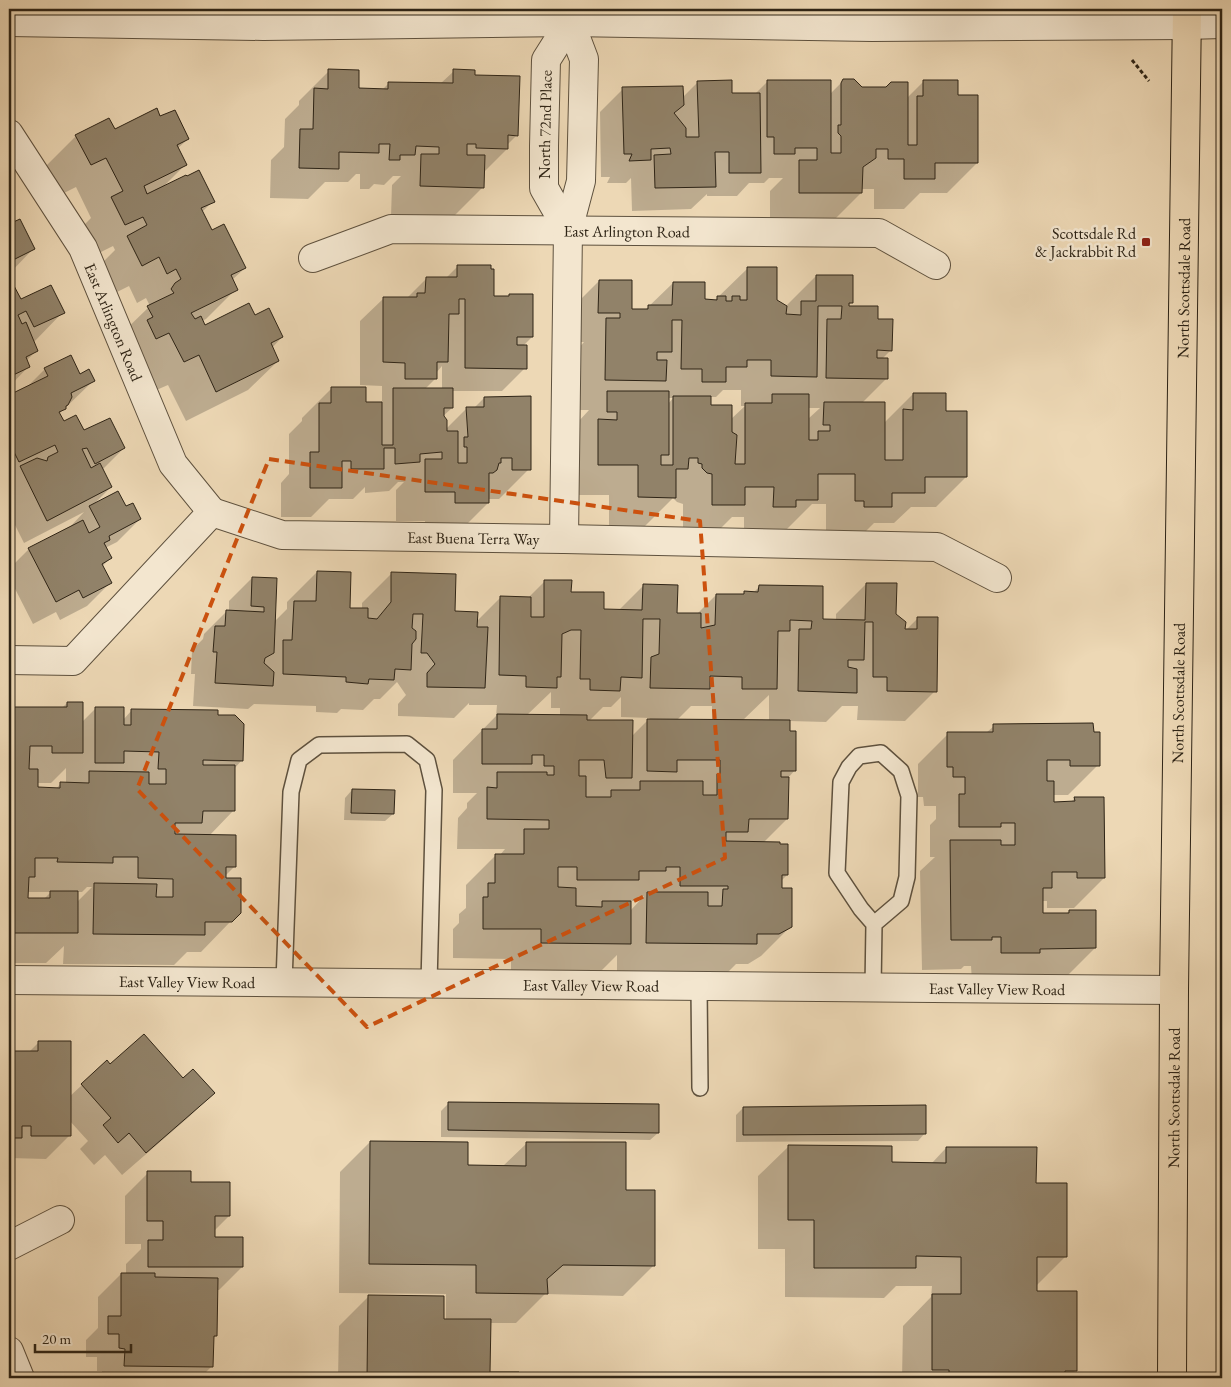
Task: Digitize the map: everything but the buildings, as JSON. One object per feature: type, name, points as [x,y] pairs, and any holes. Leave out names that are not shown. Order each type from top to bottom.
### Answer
[{"type":"main road","name":"North Scottsdale Road","points":[[1172,1378],[1174,990],[1186,17]]},
{"type":"street","points":[[9,22],[263,26],[781,17],[872,27],[1186,17],[1222,24]]},
{"type":"street","points":[[564,539],[568,230],[581,181],[584,59],[570,22]]},
{"type":"street","name":"North 72nd Place","points":[[568,230],[544,188],[544,146],[546,60],[570,22]]},
{"type":"street","name":"East Arlington Road","points":[[9,134],[83,248],[173,464],[212,512]]},
{"type":"street","name":"East Arlington Road","points":[[313,258],[391,229],[879,233],[936,265]]},
{"type":"street","points":[[9,660],[73,661],[212,512]]},
{"type":"street","name":"East Buena Terra Way","points":[[212,512],[282,535],[937,547],[997,578]]},
{"type":"street","name":"East Valley View Road","points":[[9,980],[1174,990]]},
{"type":"street","points":[[9,1246],[60,1220]]},
{"type":"street","points":[[9,1351],[20,1378]]},
{"type":"lane","points":[[284,982],[291,792],[299,760],[319,745],[407,744],[427,760],[434,790],[429,983]]},
{"type":"lane","points":[[872,988],[874,924],[860,909],[837,873],[841,782],[849,767],[859,756],[880,753],[901,770],[909,796],[907,877],[900,901],[874,924]]},
{"type":"lane","points":[[699,986],[700,1088]]},
{"type":"path","points":[[1132,60],[1150,81]]},
{"type":"highlighted area","points":[[269,459],[700,521],[725,858],[367,1027],[137,789]]},
{"type":"place","name":"Scottsdale Rd & Jackrabbit Rd","points":[[1146,242]]}]
